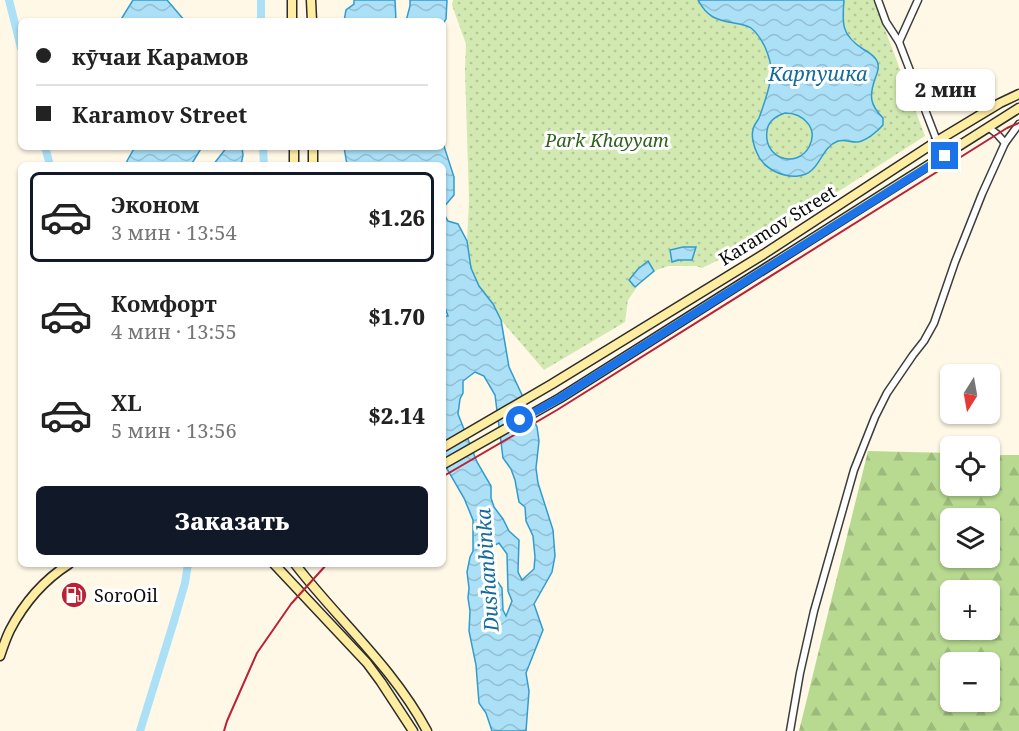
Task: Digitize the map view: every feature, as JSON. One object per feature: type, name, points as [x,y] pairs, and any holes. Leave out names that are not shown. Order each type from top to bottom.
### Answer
[{"type":"main road","points":[[292,0],[292,18]]},
{"type":"main road","points":[[311,0],[312,18]]},
{"type":"main road","name":"Karamov Street","points":[[446,446],[552,384],[764,254],[937,141],[1019,94]]},
{"type":"main road","name":"Karamov Street","points":[[446,463],[560,398],[1019,108]]},
{"type":"main road","points":[[873,184],[880,196]]},
{"type":"main road","points":[[0,656],[9,631],[25,605],[52,575],[64,567]]},
{"type":"main road","points":[[277,567],[367,663],[413,731]]},
{"type":"main road","points":[[297,567],[359,637],[402,690],[427,731]]},
{"type":"street","points":[[878,0],[886,22],[899,42],[937,141]]},
{"type":"street","points":[[899,42],[918,0]]},
{"type":"street","points":[[790,731],[800,672],[814,612],[854,470],[887,393],[934,323],[982,194],[1005,143],[1019,124]]},
{"type":"street","points":[[988,128],[998,134],[1005,143]]},
{"type":"green space","name":"Park Khayyam","points":[[453,0],[874,0],[925,136],[772,234],[702,268],[668,266],[649,273],[628,300],[625,322],[544,370],[501,320],[493,304],[479,286],[471,268],[467,241],[469,200],[466,44],[452,5]]},
{"type":"green space","points":[[868,451],[940,453],[940,496],[1000,496],[1000,455],[1019,455],[1019,731],[799,731]]},
{"type":"water","points":[[133,0],[167,0],[182,18],[122,18]]},
{"type":"water","points":[[354,0],[395,0],[396,18],[345,18],[346,10],[354,4]]},
{"type":"water","points":[[410,0],[447,0],[446,19],[407,18]]},
{"type":"water","name":"Карпушка","points":[[698,0],[844,0],[844,28],[850,39],[873,55],[878,64],[871,95],[875,109],[883,118],[883,125],[863,140],[856,142],[840,140],[832,144],[816,166],[806,174],[790,176],[770,168],[758,156],[752,135],[771,79],[765,47],[751,28],[717,19],[701,6]],"holes":[[[785,113],[792,114],[808,123],[812,140],[804,154],[797,158],[782,158],[770,148],[767,131],[769,124],[776,117]]]},
{"type":"water","points":[[133,150],[200,150],[193,162],[127,161]]},
{"type":"water","points":[[225,150],[242,150],[242,162],[215,162]]},
{"type":"water","points":[[344,150],[445,150],[454,177],[454,195],[446,204],[446,162],[346,162]]},
{"type":"water","name":"Dushanbinka","points":[[446,217],[448,221],[458,224],[467,241],[471,268],[479,286],[493,304],[501,320],[509,367],[537,427],[538,483],[553,530],[555,556],[552,572],[534,604],[543,630],[526,673],[529,691],[526,731],[492,731],[486,713],[479,703],[476,665],[469,631],[467,572],[473,551],[473,520],[464,498],[446,467],[446,316],[448,316],[446,310]],"holes":[[[475,372],[484,376],[495,395],[503,458],[511,469],[519,502],[525,507],[526,521],[533,536],[534,569],[522,580],[518,572],[519,540],[509,531],[494,507],[491,486],[477,462],[458,414],[463,381]],[[499,543],[507,554],[508,591],[512,601],[506,616],[503,610],[502,588],[495,578],[493,568],[493,546]]]},
{"type":"water","points":[[696,247],[692,260],[672,262],[670,250]]},
{"type":"water","points":[[648,261],[654,271],[635,287],[629,280]]},
{"type":"waterway","points":[[9,0],[18,36]]},
{"type":"waterway","points":[[261,0],[261,18]]},
{"type":"waterway","points":[[46,150],[49,162]]},
{"type":"waterway","points":[[263,150],[264,162]]},
{"type":"waterway","points":[[140,731],[174,621],[188,567]]},
{"type":"railway","points":[[446,475],[557,410],[1007,128],[1019,123]]},
{"type":"railway","points":[[224,731],[257,653],[291,604],[324,567]]},
{"type":"place","name":"SoroOil","points":[[74,595]]},
{"type":"route","points":[[520,420],[560,398],[945,156]]}]
